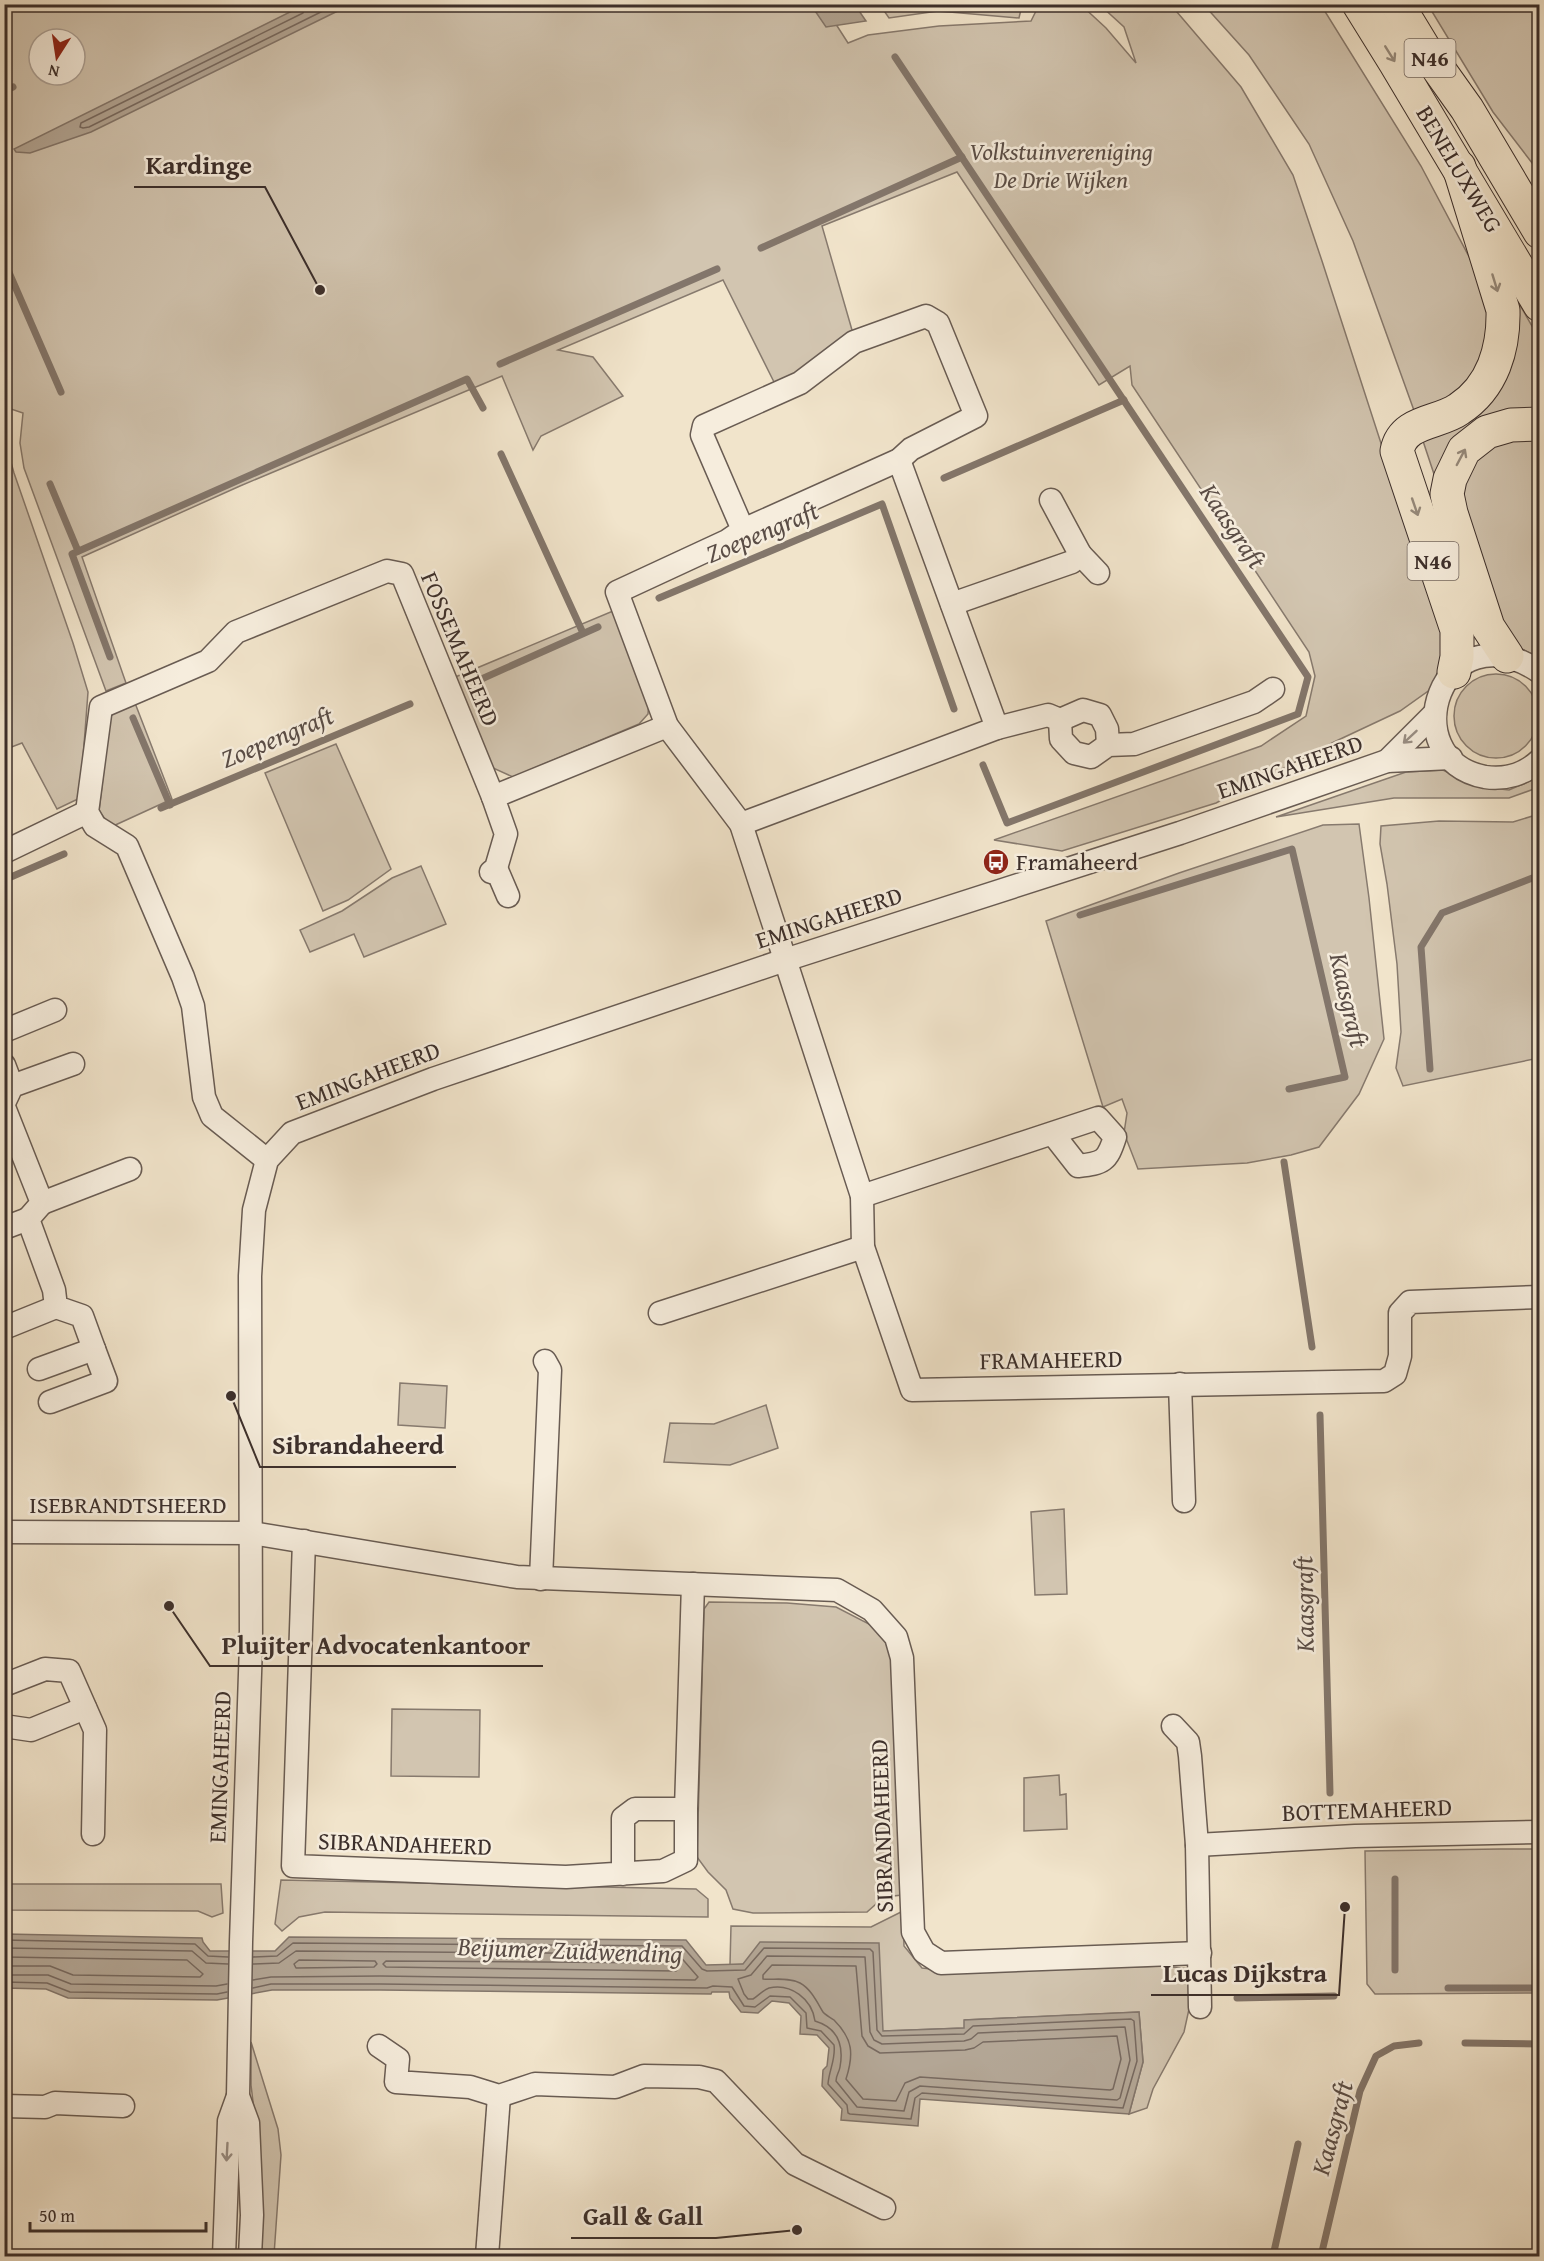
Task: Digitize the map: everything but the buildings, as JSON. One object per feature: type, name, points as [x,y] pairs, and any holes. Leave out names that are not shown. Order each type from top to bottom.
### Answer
[{"type":"highway","name":"BENELUXWEG","points":[[1359,4],[1459,167],[1539,304]]},
{"type":"highway","name":"BENELUXWEG","points":[[1397,4],[1425,50],[1467,109],[1539,232]]},
{"type":"highway","name":"N46","points":[[1467,109],[1539,186]]},
{"type":"highway","name":"N46","points":[[1454,672],[1457,657],[1457,630],[1396,451],[1400,439],[1408,430],[1458,410],[1473,398],[1490,375],[1501,349],[1504,330],[1503,310],[1459,167]]},
{"type":"highway","name":"N46","points":[[1507,656],[1488,627],[1450,513],[1447,494],[1450,479],[1464,450],[1487,432],[1511,424],[1539,424]]},
{"type":"street","points":[[743,530],[702,435],[704,426],[800,383],[854,342],[926,316],[938,323],[976,417],[911,449],[899,460],[743,530],[727,541],[617,592],[667,726],[741,824],[785,960]]},
{"type":"street","points":[[899,460],[997,728]]},
{"type":"street","points":[[1051,500],[1080,554],[1098,573]]},
{"type":"street","points":[[952,604],[1072,561],[1080,554]]},
{"type":"street","name":"FOSSEMAHEERD","points":[[87,812],[101,707],[208,661],[237,632],[387,571],[402,574],[493,797],[506,834],[493,870],[508,896]]},
{"type":"street","points":[[1538,671],[1524,662],[1507,656],[1482,656],[1454,672],[1440,691],[1435,713],[1441,745],[1451,758],[1468,771],[1492,778],[1516,775],[1539,760]]},
{"type":"street","points":[[1060,720],[1061,739],[1074,753],[1091,757],[1108,745],[1134,744],[1254,702],[1274,689]]},
{"type":"street","points":[[741,824],[997,728],[1048,715],[1060,720],[1083,710],[1100,714],[1107,729],[1108,745]]},
{"type":"street","name":"EMINGAHEERD","points":[[1387,761],[1435,713]]},
{"type":"street","points":[[493,797],[667,726]]},
{"type":"street","name":"EMINGAHEERD","points":[[224,2256],[229,2121],[238,2096],[251,1644],[250,1276],[254,1210],[267,1160],[292,1133],[433,1079],[785,960],[1180,833],[1387,761],[1451,758]]},
{"type":"street","points":[[4,852],[87,812],[95,826],[127,846],[183,976],[193,1006],[204,1097],[212,1116],[267,1160]]},
{"type":"street","name":"FRAMAHEERD","points":[[785,960],[862,1196],[863,1247],[912,1390],[1384,1381],[1395,1374],[1400,1356],[1400,1313],[1410,1302],[1539,1297]]},
{"type":"street","points":[[4,1031],[55,1010]]},
{"type":"street","points":[[56,1307],[54,1290],[6,1090],[73,1064]]},
{"type":"street","points":[[862,1196],[1053,1134]]},
{"type":"street","points":[[4,1227],[130,1169]]},
{"type":"street","points":[[660,1312],[863,1247]]},
{"type":"street","points":[[4,1328],[56,1307],[82,1316],[106,1382],[50,1402]]},
{"type":"street","points":[[39,1369],[94,1349]]},
{"type":"street","points":[[541,1579],[550,1370],[545,1361]]},
{"type":"street","points":[[1180,1384],[1184,1501]]},
{"type":"street","name":"ISEBRANDTSHEERD","points":[[4,1532],[252,1533]]},
{"type":"street","name":"SIBRANDAHEERD","points":[[252,1533],[517,1577],[837,1590],[872,1610],[896,1637],[902,1658],[913,1932],[924,1952],[940,1963],[1200,1953]]},
{"type":"street","name":"SIBRANDAHEERD","points":[[304,1541],[293,1866],[566,1877],[663,1871],[686,1860],[693,1584]]},
{"type":"street","points":[[4,1684],[45,1670],[69,1671],[95,1730],[93,1834]]},
{"type":"street","points":[[4,1726],[31,1730],[85,1708]]},
{"type":"street","points":[[1173,1725],[1188,1742],[1197,1845],[1200,2007]]},
{"type":"street","points":[[623,1874],[623,1818],[635,1809],[686,1809]]},
{"type":"street","name":"BOTTEMAHEERD","points":[[1197,1845],[1355,1836],[1539,1832]]},
{"type":"street","points":[[379,2046],[398,2059],[396,2082],[470,2087],[499,2096],[535,2084],[615,2087],[644,2076],[699,2077],[716,2081],[795,2164],[884,2208]]},
{"type":"street","name":"EMINGAHEERD","points":[[238,2096],[248,2123],[252,2215],[250,2256]]},
{"type":"street","points":[[487,2256],[499,2096]]},
{"type":"street","points":[[4,2106],[45,2107],[55,2103],[123,2106]]},
{"type":"green space","name":"Volkstuinvereniging De Drie Wijken","points":[[823,4],[848,43],[868,35],[939,26],[1031,21],[1039,5],[1080,4],[1106,28],[1136,63],[1124,27],[1100,5],[1171,5],[1241,87],[1293,175],[1445,641],[1441,664],[1431,689],[1400,711],[1216,803],[1062,851],[994,840],[1261,746],[1306,716],[1315,676],[1309,652],[1132,385],[1130,366],[1099,385],[957,172],[822,226],[854,337],[778,390],[723,280],[558,350],[593,357],[623,396],[541,436],[533,450],[502,376],[240,486],[82,557],[126,683],[106,691],[24,468],[20,443],[23,413],[5,407],[4,5]]},
{"type":"green space","points":[[880,5],[1022,5],[1019,18],[938,11],[889,18]]},
{"type":"green space","points":[[1204,5],[1321,5],[1421,166],[1474,266],[1489,307],[1488,344],[1475,380],[1450,403],[1416,416],[1353,241],[1309,144],[1249,55]]},
{"type":"green space","points":[[1428,5],[1539,5],[1539,172],[1493,112]]},
{"type":"green space","points":[[1510,288],[1539,338],[1539,415],[1514,415],[1439,489],[1423,441],[1476,409]]},
{"type":"green space","points":[[4,419],[8,452],[14,473],[88,692],[80,798],[57,809],[22,743],[9,748],[5,721]]},
{"type":"green space","points":[[1515,436],[1539,439],[1539,658],[1518,647],[1506,637],[1461,519],[1467,465],[1486,445]]},
{"type":"green space","points":[[613,611],[649,699],[648,714],[639,724],[513,777],[493,768],[453,678]]},
{"type":"green space","points":[[1496,674],[1512,677],[1531,693],[1538,716],[1535,732],[1519,751],[1496,758],[1480,755],[1461,739],[1454,716],[1457,700],[1473,681]]},
{"type":"green space","points":[[135,703],[172,799],[111,827],[99,811],[110,717],[119,708]]},
{"type":"green space","points":[[336,744],[391,869],[348,900],[323,911],[265,773]]},
{"type":"green space","points":[[1443,770],[1475,786],[1509,790],[1539,777],[1539,785],[1509,798],[1394,798],[1276,817],[1406,772]]},
{"type":"green space","points":[[1539,814],[1539,1058],[1403,1086],[1396,1068],[1401,1032],[1397,964],[1380,844],[1381,826],[1439,821],[1513,822]]},
{"type":"green space","points":[[1359,824],[1384,1039],[1359,1094],[1319,1147],[1247,1163],[1138,1169],[1124,1133],[1127,1113],[1122,1099],[1103,1107],[1046,921],[1179,873],[1323,825]]},
{"type":"green space","points":[[421,866],[446,924],[364,957],[354,934],[310,952],[300,930],[342,911],[392,878]]},
{"type":"green space","points":[[400,1383],[447,1386],[445,1428],[398,1425]]},
{"type":"green space","points":[[766,1405],[778,1448],[730,1465],[664,1462],[670,1423],[714,1424]]},
{"type":"green space","points":[[1064,1509],[1067,1594],[1035,1595],[1031,1512]]},
{"type":"green space","points":[[709,1602],[787,1603],[836,1607],[871,1625],[885,1640],[894,1657],[902,1895],[884,1897],[867,1912],[753,1913],[733,1909],[726,1890],[697,1857],[704,1609]]},
{"type":"green space","points":[[392,1709],[480,1710],[479,1777],[391,1776]]},
{"type":"green space","points":[[1059,1775],[1060,1795],[1066,1794],[1067,1829],[1024,1831],[1024,1778]]},
{"type":"green space","points":[[1539,1849],[1539,1993],[1375,1994],[1367,1984],[1365,1851]]},
{"type":"green space","points":[[281,1880],[696,1889],[708,1899],[708,1917],[325,1912],[299,1917],[282,1931],[275,1924]]},
{"type":"green space","points":[[5,1884],[221,1884],[223,1913],[212,1917],[198,1911],[5,1910]]},
{"type":"green space","points":[[903,1911],[904,1946],[922,1968],[960,1972],[1164,1966],[1189,1969],[1191,2000],[1184,2032],[1153,2089],[1147,2108],[1129,2114],[1143,2062],[1139,2012],[965,2020],[965,2028],[883,2031],[743,1964],[730,1965],[731,1926],[871,1927]]},
{"type":"green space","points":[[251,2042],[278,2129],[281,2155],[274,2255],[260,2253],[261,2168],[251,2085]]},
{"type":"water","points":[[306,4],[350,5],[91,132],[30,153],[16,152],[14,149]]},
{"type":"water","points":[[811,5],[855,5],[866,21],[826,27]]},
{"type":"water","name":"Beijumer Zuidwending","points":[[5,1934],[202,1938],[210,1951],[275,1951],[289,1937],[686,1940],[706,1965],[743,1964],[760,1942],[879,1943],[883,2031],[964,2028],[964,2020],[1139,2012],[1143,2062],[1129,2114],[920,2099],[918,2126],[841,2120],[842,2109],[822,2086],[823,2070],[827,2066],[829,2048],[817,2035],[800,2034],[801,2016],[789,2003],[772,2001],[758,2013],[741,2012],[730,1998],[729,1992],[712,1992],[711,1994],[272,1990],[217,2000],[68,1998],[46,1989],[5,1988]]},
{"type":"waterway","name":"Kaasgraft","points":[[895,57],[1308,677],[1298,714],[1007,823],[983,765]]},
{"type":"waterway","points":[[4,91],[13,87]]},
{"type":"waterway","points":[[761,248],[962,157]]},
{"type":"waterway","points":[[4,261],[61,392]]},
{"type":"waterway","points":[[500,364],[717,269]]},
{"type":"waterway","points":[[110,657],[72,554],[467,379],[483,408]]},
{"type":"waterway","name":"Zoepengraft","points":[[944,478],[1124,400]]},
{"type":"waterway","points":[[501,454],[583,633]]},
{"type":"waterway","points":[[50,484],[78,551]]},
{"type":"waterway","name":"Zoepengraft","points":[[659,598],[882,504],[954,709]]},
{"type":"waterway","name":"Zoepengraft","points":[[477,681],[598,627]]},
{"type":"waterway","name":"Zoepengraft","points":[[161,808],[410,704]]},
{"type":"waterway","points":[[133,718],[170,805]]},
{"type":"waterway","name":"Kaasgraft","points":[[1080,915],[1292,849],[1345,1077],[1289,1089]]},
{"type":"waterway","name":"Zoepengraft","points":[[4,880],[64,854]]},
{"type":"waterway","points":[[1430,1069],[1421,947],[1442,913],[1540,875]]},
{"type":"waterway","name":"Kaasgraft","points":[[1284,1162],[1312,1347]]},
{"type":"waterway","name":"Kaasgraft","points":[[1320,1415],[1330,1793]]},
{"type":"waterway","name":"Kaasgraft","points":[[1395,1879],[1395,1970]]},
{"type":"waterway","points":[[1448,1988],[1540,1988]]},
{"type":"waterway","points":[[1237,1998],[1334,1996]]},
{"type":"waterway","name":"Kaasgraft","points":[[1321,2256],[1360,2091],[1376,2056],[1394,2046],[1419,2043]]},
{"type":"waterway","points":[[1465,2043],[1540,2044]]},
{"type":"waterway","points":[[1273,2256],[1298,2144]]},
{"type":"place","name":"Kardinge","points":[[320,290]]},
{"type":"place","name":"Framaheerd","points":[[996,862]]},
{"type":"place","name":"Sibrandaheerd","points":[[231,1396]]},
{"type":"place","name":"Pluijter Advocatenkantoor","points":[[169,1606]]},
{"type":"place","name":"Lucas Dijkstra","points":[[1345,1907]]},
{"type":"place","name":"Gall & Gall","points":[[797,2230]]}]
